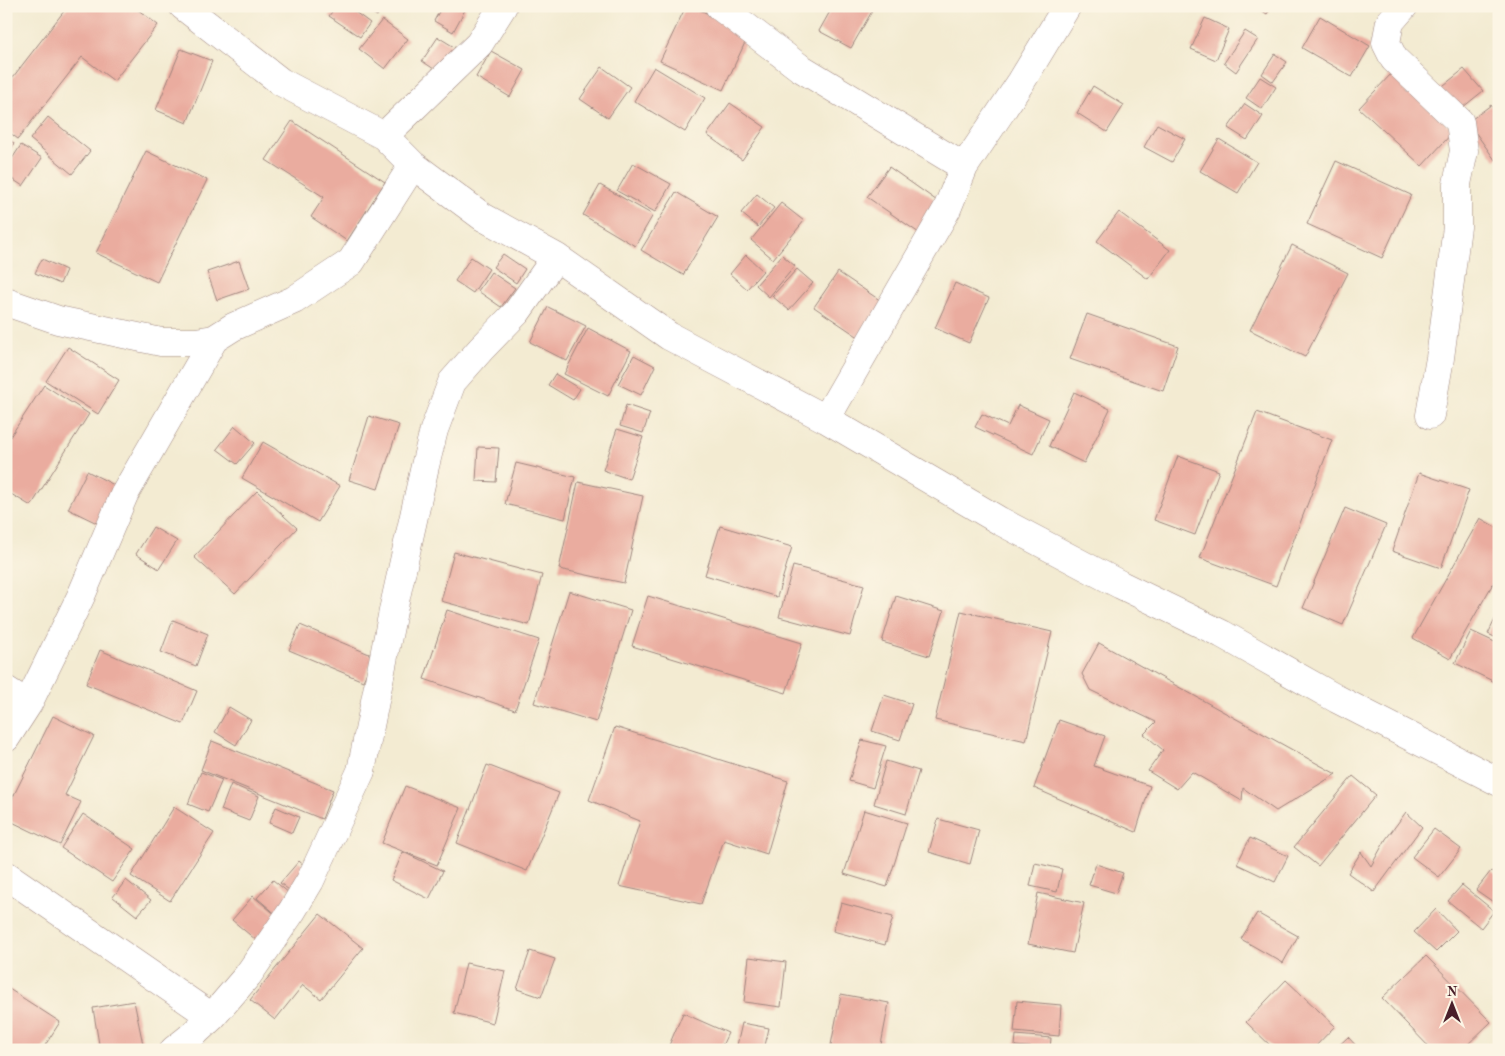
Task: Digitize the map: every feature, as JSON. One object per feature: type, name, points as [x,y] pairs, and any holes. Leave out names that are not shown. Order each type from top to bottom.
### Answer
[{"type":"street","points":[[183,6],[281,82],[384,136],[413,165],[483,217],[556,257],[669,336],[826,420],[1000,521],[1121,585],[1222,634],[1337,699],[1499,782]]},
{"type":"street","points":[[384,136],[479,44],[503,6]]},
{"type":"street","points":[[718,6],[799,67],[964,167]]},
{"type":"street","points":[[826,420],[947,209],[964,167],[1021,82],[1067,6]]},
{"type":"street","points":[[1404,6],[1390,22],[1386,43],[1394,59],[1460,122],[1464,151],[1457,184],[1457,228],[1440,358],[1430,415]]},
{"type":"street","points":[[6,302],[58,320],[161,342],[196,342],[214,339],[233,327],[294,300],[351,262],[413,165]]},
{"type":"street","points":[[174,1050],[212,1017],[248,975],[310,882],[361,770],[400,577],[425,466],[434,430],[452,382],[481,348],[517,312],[556,257]]},
{"type":"street","points":[[6,738],[17,697],[81,596],[124,495],[214,339]]},
{"type":"street","points":[[6,875],[212,1017]]},
{"type":"building","points":[[68,6],[133,6],[158,25],[114,81],[82,57],[18,139],[6,130],[6,86]]},
{"type":"building","points":[[336,6],[347,6],[370,23],[360,37],[329,16]]},
{"type":"building","points":[[362,6],[383,6],[377,16]]},
{"type":"building","points":[[442,6],[462,6],[466,8],[453,32],[434,21]]},
{"type":"building","points":[[686,6],[692,6],[749,34],[723,90],[660,61]]},
{"type":"building","points":[[833,6],[875,6],[851,48],[819,31]]},
{"type":"building","points":[[1255,6],[1272,6],[1267,14]]},
{"type":"building","points":[[1320,16],[1370,46],[1352,77],[1302,48]]},
{"type":"building","points":[[1205,18],[1229,29],[1216,60],[1191,49]]},
{"type":"building","points":[[382,20],[408,39],[385,69],[359,49]]},
{"type":"building","points":[[1245,31],[1258,39],[1236,72],[1224,63]]},
{"type":"building","points":[[438,37],[459,50],[443,75],[422,61]]},
{"type":"building","points":[[181,49],[212,61],[187,123],[156,110]]},
{"type":"building","points":[[491,51],[525,70],[510,97],[476,77]]},
{"type":"building","points":[[1275,54],[1287,62],[1273,82],[1262,74]]},
{"type":"building","points":[[602,67],[630,87],[608,118],[580,99]]},
{"type":"building","points":[[654,67],[705,98],[685,132],[634,101]]},
{"type":"building","points":[[1464,69],[1483,91],[1457,112],[1439,89]]},
{"type":"building","points":[[1392,73],[1454,131],[1422,166],[1359,108]]},
{"type":"building","points":[[1260,77],[1276,87],[1262,109],[1246,98]]},
{"type":"building","points":[[1093,86],[1124,105],[1107,132],[1077,113]]},
{"type":"building","points":[[730,103],[765,127],[742,160],[707,135]]},
{"type":"building","points":[[1245,104],[1263,116],[1247,140],[1228,128]]},
{"type":"building","points":[[1491,105],[1499,116],[1499,157],[1495,160],[1468,122]]},
{"type":"building","points":[[48,117],[90,151],[72,174],[30,139]]},
{"type":"building","points":[[292,121],[385,182],[347,241],[311,217],[324,197],[266,160]]},
{"type":"building","points":[[1157,124],[1185,139],[1172,162],[1144,147]]},
{"type":"building","points":[[6,139],[14,143],[6,158]]},
{"type":"building","points":[[1219,139],[1257,162],[1238,193],[1200,171]]},
{"type":"building","points":[[21,145],[42,158],[23,186],[6,175],[6,168]]},
{"type":"building","points":[[146,151],[207,180],[157,282],[96,253]]},
{"type":"building","points":[[1336,161],[1411,195],[1382,258],[1307,224]]},
{"type":"building","points":[[633,163],[671,184],[655,212],[617,191]]},
{"type":"building","points":[[889,167],[940,203],[919,233],[867,197]]},
{"type":"building","points":[[600,185],[653,215],[635,246],[583,215]]},
{"type":"building","points":[[676,192],[718,217],[683,275],[641,250]]},
{"type":"building","points":[[757,194],[774,208],[758,227],[741,213]]},
{"type":"building","points":[[781,203],[804,221],[773,259],[751,240]]},
{"type":"building","points":[[1119,212],[1170,250],[1148,279],[1097,241]]},
{"type":"building","points":[[1292,245],[1348,273],[1305,357],[1250,330]]},
{"type":"building","points":[[503,254],[525,269],[516,283],[493,267]]},
{"type":"building","points":[[746,255],[763,271],[747,289],[730,274]]},
{"type":"building","points":[[782,255],[795,266],[769,297],[756,285]]},
{"type":"building","points":[[471,257],[489,269],[473,293],[455,281]]},
{"type":"building","points":[[42,259],[66,270],[60,284],[35,273]]},
{"type":"building","points":[[239,261],[249,289],[217,300],[207,272]]},
{"type":"building","points":[[797,269],[813,283],[789,310],[772,296]]},
{"type":"building","points":[[491,272],[515,288],[501,307],[478,291]]},
{"type":"building","points":[[838,272],[884,303],[860,338],[814,307]]},
{"type":"building","points":[[955,283],[989,298],[969,343],[935,328]]},
{"type":"building","points":[[548,307],[586,326],[567,361],[530,342]]},
{"type":"building","points":[[1087,314],[1178,346],[1163,391],[1070,359]]},
{"type":"building","points":[[588,328],[631,351],[608,396],[564,374]]},
{"type":"building","points":[[68,347],[119,380],[98,414],[46,381]]},
{"type":"building","points":[[634,355],[655,366],[641,395],[618,384]]},
{"type":"building","points":[[555,374],[580,389],[573,400],[548,385]]},
{"type":"building","points":[[44,385],[89,414],[31,506],[6,491],[6,443]]},
{"type":"building","points":[[1074,392],[1110,409],[1084,463],[1049,446]]},
{"type":"building","points":[[626,405],[650,413],[643,433],[620,426]]},
{"type":"building","points":[[1018,405],[1049,419],[1033,454],[975,427],[982,414],[1008,426]]},
{"type":"building","points":[[1257,412],[1332,440],[1276,586],[1200,558]]},
{"type":"building","points":[[369,416],[399,425],[378,489],[349,480]]},
{"type":"building","points":[[235,426],[255,443],[237,464],[217,449]]},
{"type":"building","points":[[617,429],[643,437],[629,479],[603,470]]},
{"type":"building","points":[[263,442],[340,486],[318,522],[242,478]]},
{"type":"building","points":[[478,447],[499,448],[496,482],[476,481]]},
{"type":"building","points":[[1178,456],[1219,471],[1195,535],[1154,520]]},
{"type":"building","points":[[516,463],[575,477],[565,519],[505,504]]},
{"type":"building","points":[[87,471],[120,488],[101,525],[68,509]]},
{"type":"building","points":[[1419,473],[1469,490],[1441,568],[1392,551]]},
{"type":"building","points":[[578,482],[643,496],[624,583],[559,569]]},
{"type":"building","points":[[257,491],[297,528],[235,594],[194,557]]},
{"type":"building","points":[[1345,508],[1386,525],[1343,625],[1303,608]]},
{"type":"building","points":[[1480,518],[1499,529],[1499,573],[1450,659],[1413,638]]},
{"type":"building","points":[[720,526],[792,547],[777,597],[705,575]]},
{"type":"building","points":[[153,527],[177,541],[159,569],[136,554]]},
{"type":"building","points":[[454,552],[542,575],[529,625],[441,601]]},
{"type":"building","points":[[793,566],[864,585],[850,636],[779,617]]},
{"type":"building","points":[[569,591],[631,610],[596,722],[534,703]]},
{"type":"building","points":[[648,596],[802,643],[786,693],[632,646]]},
{"type":"building","points":[[896,596],[944,611],[929,656],[882,642]]},
{"type":"building","points":[[447,610],[539,640],[515,710],[424,679]]},
{"type":"building","points":[[961,611],[1052,632],[1026,741],[935,720]]},
{"type":"building","points":[[1499,611],[1499,639],[1488,634]]},
{"type":"building","points":[[173,620],[208,634],[196,666],[161,652]]},
{"type":"building","points":[[300,625],[374,656],[363,681],[289,650]]},
{"type":"building","points":[[1471,631],[1499,644],[1499,684],[1455,663]]},
{"type":"building","points":[[1099,643],[1336,774],[1276,811],[1243,788],[1242,801],[1192,772],[1177,789],[1148,771],[1163,750],[1144,734],[1156,722],[1090,690],[1082,674]]},
{"type":"building","points":[[100,650],[197,691],[183,724],[86,684]]},
{"type":"building","points":[[884,695],[912,704],[900,740],[872,731]]},
{"type":"building","points":[[229,707],[251,720],[236,745],[215,732]]},
{"type":"building","points":[[53,716],[94,736],[65,795],[81,802],[60,845],[6,819],[6,811]]},
{"type":"building","points":[[1059,720],[1105,736],[1094,766],[1150,786],[1136,832],[1034,788]]},
{"type":"building","points":[[615,727],[788,781],[767,854],[724,840],[701,904],[619,886],[640,821],[589,800]]},
{"type":"building","points":[[862,740],[886,746],[873,788],[849,781]]},
{"type":"building","points":[[212,741],[333,790],[322,819],[201,770]]},
{"type":"building","points":[[886,761],[919,771],[906,814],[874,804]]},
{"type":"building","points":[[487,765],[559,793],[527,871],[457,843]]},
{"type":"building","points":[[201,772],[222,780],[208,812],[188,804]]},
{"type":"building","points":[[1353,776],[1376,795],[1318,866],[1294,847]]},
{"type":"building","points":[[231,784],[259,796],[249,821],[221,810]]},
{"type":"building","points":[[405,786],[461,808],[437,865],[382,843]]},
{"type":"building","points":[[174,807],[214,833],[170,901],[131,876]]},
{"type":"building","points":[[276,807],[299,817],[292,833],[269,823]]},
{"type":"building","points":[[864,810],[907,823],[887,887],[844,874]]},
{"type":"building","points":[[1406,812],[1422,827],[1374,892],[1348,873],[1361,852],[1371,866],[1386,839]]},
{"type":"building","points":[[83,814],[135,849],[112,882],[61,848]]},
{"type":"building","points":[[938,819],[979,830],[970,864],[929,852]]},
{"type":"building","points":[[1434,829],[1461,849],[1439,877],[1412,857]]},
{"type":"building","points":[[1250,838],[1288,856],[1275,882],[1237,864]]},
{"type":"building","points":[[403,852],[443,871],[429,899],[391,880]]},
{"type":"building","points":[[299,861],[308,869],[289,890],[280,883]]},
{"type":"building","points":[[1035,863],[1062,869],[1057,892],[1030,886]]},
{"type":"building","points":[[1096,864],[1123,873],[1116,893],[1089,885]]},
{"type":"building","points":[[1491,871],[1499,876],[1499,906],[1476,890]]},
{"type":"building","points":[[126,880],[151,900],[137,916],[113,897]]},
{"type":"building","points":[[273,880],[294,897],[278,916],[257,898]]},
{"type":"building","points":[[1462,885],[1494,911],[1481,928],[1448,901]]},
{"type":"building","points":[[1038,893],[1084,903],[1073,953],[1028,944]]},
{"type":"building","points":[[253,896],[277,916],[256,940],[232,920]]},
{"type":"building","points":[[841,903],[893,917],[885,945],[833,931]]},
{"type":"building","points":[[1436,909],[1457,931],[1436,952],[1414,932]]},
{"type":"building","points":[[1257,913],[1298,936],[1283,963],[1241,939]]},
{"type":"building","points":[[320,914],[363,948],[321,999],[303,985],[275,1020],[250,1000]]},
{"type":"building","points":[[530,951],[555,959],[541,997],[517,989]]},
{"type":"building","points":[[1426,956],[1491,1022],[1462,1050],[1432,1050],[1382,998]]},
{"type":"building","points":[[749,957],[786,962],[781,1007],[744,1002]]},
{"type":"building","points":[[466,963],[505,971],[493,1023],[454,1013]]},
{"type":"building","points":[[1286,980],[1335,1026],[1312,1050],[1275,1050],[1246,1022]]},
{"type":"building","points":[[6,987],[60,1022],[42,1050],[10,1050],[6,1047]]},
{"type":"building","points":[[841,994],[889,1003],[880,1050],[830,1050]]},
{"type":"building","points":[[134,1001],[144,1049],[100,1050],[93,1008]]},
{"type":"building","points":[[1017,1001],[1061,1005],[1059,1036],[1014,1032]]},
{"type":"building","points":[[683,1013],[728,1033],[720,1050],[667,1050]]},
{"type":"building","points":[[742,1023],[769,1028],[764,1050],[736,1050]]},
{"type":"building","points":[[1016,1035],[1051,1038],[1050,1049],[1015,1046]]},
{"type":"building","points":[[1348,1037],[1360,1050],[1334,1050]]}]
